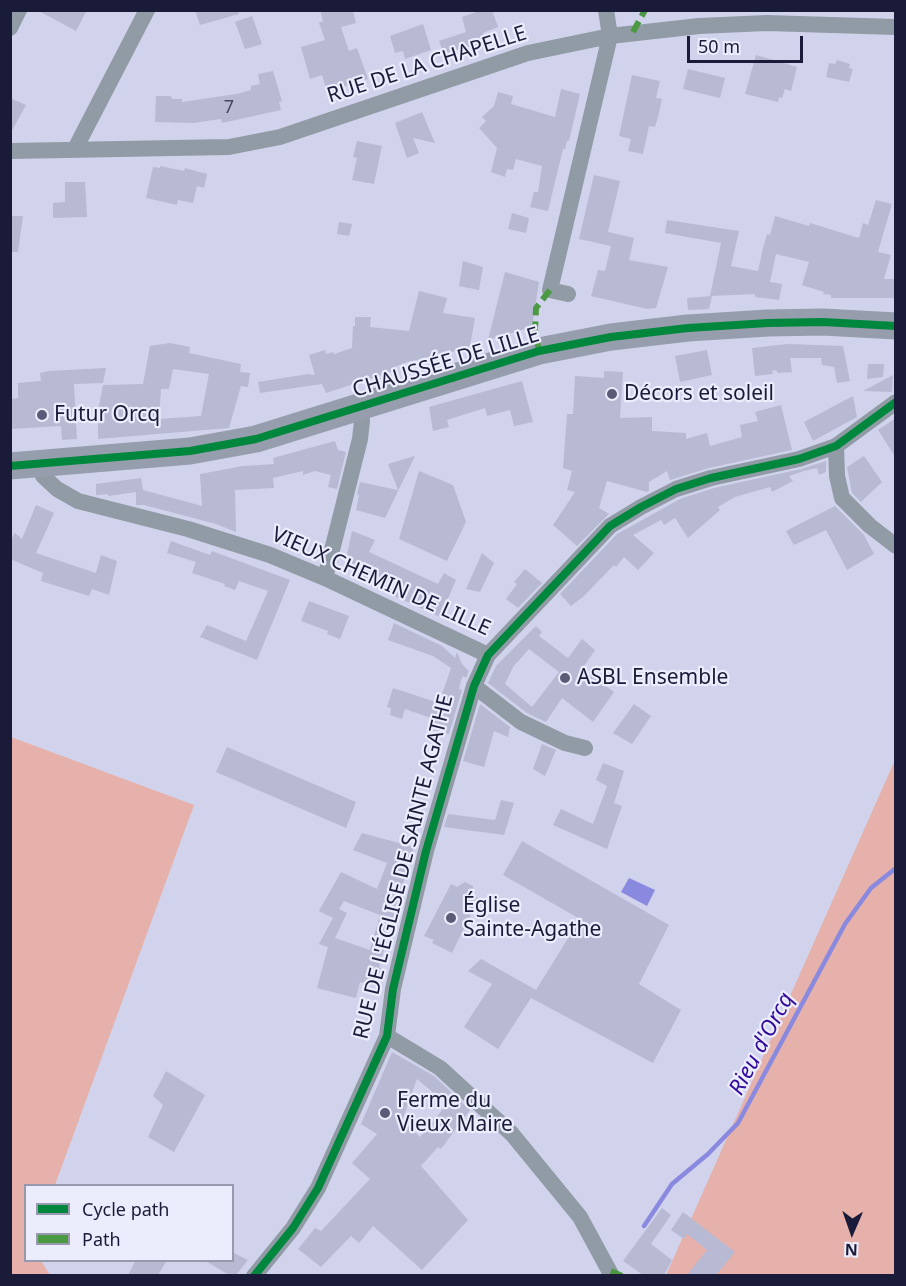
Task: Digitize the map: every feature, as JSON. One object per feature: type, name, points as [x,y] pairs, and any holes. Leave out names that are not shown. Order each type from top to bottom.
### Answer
[{"type":"main road","name":"CHAUSSÉE DE LILLE","points":[[10,466],[148,456],[226,446],[281,433],[539,351],[611,337],[688,328],[768,323],[823,322],[896,326]]},
{"type":"street","points":[[10,28],[20,10]]},
{"type":"street","points":[[75,149],[147,10]]},
{"type":"street","points":[[568,294],[550,290],[610,36],[606,10]]},
{"type":"street","name":"RUE DE LA CHAPELLE","points":[[10,151],[229,147],[280,137],[528,53],[610,36],[767,23],[896,27]]},
{"type":"street","name":"VIEUX CHEMIN DE LILLE","points":[[40,463],[43,476],[57,489],[78,501],[198,532],[270,555],[325,578],[489,656],[610,526],[676,489],[711,478],[799,459],[836,446],[896,402]]},
{"type":"street","name":"VIEUX CHEMIN DE LILLE","points":[[325,578],[360,439],[362,421],[359,408]]},
{"type":"street","points":[[836,446],[837,476],[842,498],[853,512],[896,546]]},
{"type":"street","name":"RUE DE L'ÉGLISE DE SAINTE AGATHE","points":[[254,1275],[293,1228],[318,1188],[387,1035],[393,989],[426,851],[474,686],[489,656]]},
{"type":"street","points":[[474,686],[521,722],[565,743],[585,748]]},
{"type":"street","points":[[387,1035],[440,1068],[512,1134],[580,1217],[612,1275]]},
{"type":"shaded area","points":[[11,737],[194,805],[55,1184],[24,1184],[24,1262],[42,1262],[50,1275],[11,1275]]},
{"type":"shaded area","points":[[895,760],[895,1275],[666,1275]]},
{"type":"shaded area","points":[[629,878],[655,890],[647,906],[621,892]]},
{"type":"building","points":[[37,10],[87,10],[76,31]]},
{"type":"building","points":[[195,10],[238,10],[239,14],[200,25]]},
{"type":"building","points":[[320,10],[353,11],[356,23],[341,27],[349,51],[357,48],[368,79],[327,92],[322,75],[310,79],[301,47],[325,40],[319,23],[323,21]]},
{"type":"building","points":[[482,10],[492,10],[498,27],[483,33],[486,47],[472,51],[470,46],[444,54],[439,41],[466,32],[462,17]]},
{"type":"building","points":[[252,16],[262,44],[245,49],[235,22]]},
{"type":"building","points":[[423,24],[431,50],[405,59],[403,51],[395,53],[390,36]]},
{"type":"building","points":[[756,55],[797,67],[791,91],[785,89],[778,102],[745,94]]},
{"type":"building","points":[[837,60],[850,64],[849,68],[853,69],[849,82],[826,77],[829,63],[835,64]]},
{"type":"building","points":[[688,69],[725,78],[720,98],[683,89]]},
{"type":"building","points":[[273,71],[282,101],[279,102],[281,110],[222,123],[221,119],[193,123],[155,122],[156,96],[171,96],[172,99],[182,99],[182,102],[236,94],[251,90],[251,86],[260,84],[258,74]]},
{"type":"building","points":[[632,75],[660,81],[656,98],[662,99],[659,113],[655,127],[649,126],[643,154],[628,151],[631,139],[619,136]]},
{"type":"building","points":[[561,89],[580,94],[569,141],[563,149],[548,211],[530,207],[534,192],[538,192],[542,166],[516,159],[513,170],[507,169],[505,177],[491,172],[497,148],[479,128],[486,121],[482,117],[494,106],[498,92],[513,96],[511,104],[555,117]]},
{"type":"building","points":[[10,98],[26,105],[10,134]]},
{"type":"building","points":[[422,112],[435,143],[413,138],[419,153],[407,158],[395,123]]},
{"type":"building","points":[[357,141],[382,146],[374,184],[352,180],[357,158],[353,157]]},
{"type":"building","points":[[160,166],[184,171],[185,168],[207,174],[204,188],[197,186],[193,203],[178,200],[177,205],[146,198],[153,167],[160,168]]},
{"type":"building","points":[[594,175],[620,181],[608,232],[634,238],[629,260],[668,267],[656,308],[647,309],[591,296],[598,270],[605,271],[611,246],[579,239]]},
{"type":"building","points":[[65,182],[85,182],[87,217],[53,218],[53,203],[65,202]]},
{"type":"building","points":[[876,200],[892,204],[878,252],[891,255],[884,279],[896,279],[896,298],[831,298],[831,295],[802,285],[809,262],[776,254],[770,282],[782,284],[779,300],[755,297],[755,294],[710,296],[721,243],[665,233],[667,220],[739,231],[731,266],[758,271],[767,234],[770,235],[775,216],[809,226],[810,223],[859,238],[863,223],[868,225]]},
{"type":"building","points":[[512,213],[529,218],[526,233],[508,229]]},
{"type":"building","points":[[10,216],[23,216],[18,252],[12,252]]},
{"type":"building","points":[[339,222],[352,224],[349,236],[337,234]]},
{"type":"building","points":[[463,261],[483,267],[479,290],[459,286]]},
{"type":"building","points":[[505,272],[539,282],[532,327],[488,340]]},
{"type":"building","points":[[419,291],[447,298],[443,313],[475,318],[470,346],[407,362],[392,368],[393,371],[326,393],[322,384],[260,393],[258,382],[308,374],[315,375],[309,355],[325,350],[326,354],[333,352],[334,354],[352,348],[355,317],[371,317],[370,327],[409,331]]},
{"type":"building","points":[[712,296],[709,309],[688,310],[687,298]]},
{"type":"building","points":[[170,343],[190,347],[189,353],[241,364],[240,372],[250,373],[248,387],[241,386],[229,428],[98,439],[98,411],[103,385],[143,384],[150,346]],"holes":[[[173,369],[209,374],[201,416],[159,419],[161,389],[169,389]]]},
{"type":"building","points":[[788,344],[843,346],[850,381],[837,383],[834,367],[822,365],[821,358],[790,358],[792,372],[778,373],[776,370],[772,371],[773,374],[755,376],[752,348]]},
{"type":"building","points":[[707,350],[712,375],[680,382],[675,356]]},
{"type":"building","points":[[868,364],[884,364],[883,377],[867,379]]},
{"type":"building","points":[[106,368],[103,383],[74,384],[77,439],[62,440],[61,426],[10,429],[10,399],[18,398],[18,383],[41,381],[40,373],[49,371]]},
{"type":"building","points":[[604,371],[623,372],[620,418],[652,417],[652,431],[686,433],[686,439],[707,433],[710,446],[742,437],[740,425],[758,421],[755,412],[781,405],[792,450],[709,468],[670,480],[667,471],[649,482],[647,492],[607,481],[599,508],[609,514],[577,546],[553,525],[575,492],[567,490],[572,471],[563,468],[567,414],[573,414],[575,376],[604,378]]},
{"type":"building","points":[[893,375],[892,392],[863,391]]},
{"type":"building","points":[[522,381],[533,422],[514,426],[510,410],[487,416],[485,408],[447,420],[449,427],[433,431],[429,407]]},
{"type":"building","points":[[853,396],[857,417],[813,441],[804,422]]},
{"type":"building","points":[[896,418],[896,458],[878,430]]},
{"type":"building","points":[[335,441],[338,450],[346,452],[337,489],[328,487],[331,475],[315,471],[303,475],[303,471],[273,478],[274,488],[235,490],[236,532],[216,524],[144,505],[136,505],[136,492],[108,496],[108,494],[96,495],[96,484],[141,478],[143,490],[202,506],[200,474],[243,466],[274,464],[273,458]]},
{"type":"building","points":[[415,456],[385,518],[356,510],[360,482],[398,490],[388,464]]},
{"type":"building","points":[[864,456],[882,482],[861,502],[852,493],[847,467]]},
{"type":"building","points":[[826,461],[826,472],[819,475],[817,468],[804,471],[789,476],[793,481],[772,492],[770,487],[735,497],[718,507],[720,510],[688,538],[675,518],[664,525],[661,520],[633,535],[654,553],[638,570],[624,557],[616,567],[614,565],[571,606],[560,594],[617,534],[680,499],[714,488],[801,469]]},
{"type":"building","points":[[419,471],[453,485],[466,522],[447,561],[399,539]]},
{"type":"building","points":[[36,505],[54,513],[36,553],[96,573],[101,555],[117,561],[109,595],[92,589],[89,596],[41,581],[43,573],[10,559],[10,541],[15,533],[22,539]]},
{"type":"building","points":[[835,506],[864,535],[874,554],[847,570],[826,530],[794,545],[786,531]]},
{"type":"building","points":[[352,531],[375,540],[369,552],[438,584],[444,573],[456,580],[440,617],[355,578],[359,567],[346,560]]},
{"type":"building","points":[[171,541],[210,555],[212,551],[290,580],[257,660],[200,637],[207,625],[246,641],[268,591],[239,581],[235,590],[224,586],[225,584],[192,573],[196,562],[167,553]]},
{"type":"building","points":[[482,553],[494,563],[480,592],[466,589]]},
{"type":"building","points":[[525,569],[542,583],[518,608],[506,599],[517,584],[514,582]]},
{"type":"building","points":[[309,601],[349,616],[340,639],[327,634],[328,631],[301,621]]},
{"type":"building","points":[[394,623],[442,646],[455,658],[457,652],[462,664],[469,671],[466,678],[463,676],[461,680],[459,689],[462,690],[449,734],[431,729],[434,719],[405,709],[402,719],[390,715],[391,708],[387,707],[393,688],[439,703],[451,668],[433,656],[388,640]]},
{"type":"building","name":"ASBL Ensemble","points":[[536,626],[542,632],[539,636],[568,658],[582,639],[595,650],[582,669],[614,692],[593,722],[562,698],[546,722],[527,713],[488,683],[496,666]],"holes":[[[529,649],[559,672],[532,707],[505,684],[513,667]]]},
{"type":"building","points":[[480,704],[510,727],[508,737],[494,731],[484,767],[463,761]]},
{"type":"building","points":[[634,704],[651,716],[632,744],[613,733]]},
{"type":"building","points":[[542,744],[556,750],[545,776],[533,769]]},
{"type":"building","points":[[227,747],[356,802],[346,828],[216,772]]},
{"type":"building","points":[[603,763],[624,771],[614,803],[622,806],[607,849],[553,825],[561,809],[593,824],[607,786],[596,780]]},
{"type":"building","points":[[501,800],[514,803],[504,835],[444,827],[448,814],[495,820]]},
{"type":"building","points":[[362,833],[414,847],[379,967],[381,968],[376,986],[360,982],[356,998],[317,988],[328,947],[319,944],[333,918],[319,911],[341,872],[377,889],[387,863],[353,850]],"holes":[[[344,901],[380,915],[370,950],[335,938],[347,913],[339,909]]]},
{"type":"building","points":[[522,841],[669,925],[639,984],[681,1010],[653,1063],[531,998],[498,1049],[464,1027],[492,984],[468,971],[481,959],[536,990],[580,919],[503,875]]},
{"type":"building","name":"Église Sainte-Agathe","points":[[465,882],[473,886],[473,896],[479,898],[452,953],[432,943],[434,940],[424,936],[451,884],[457,887]]},
{"type":"building","points":[[392,1052],[434,1076],[470,1110],[441,1149],[438,1147],[421,1166],[468,1220],[422,1270],[373,1226],[359,1243],[351,1236],[321,1267],[298,1249],[315,1228],[321,1231],[370,1179],[352,1163],[377,1134],[361,1124]],"holes":[[[417,1079],[447,1104],[420,1137],[402,1121]]]},
{"type":"building","points":[[166,1071],[205,1095],[174,1152],[148,1137],[163,1105],[153,1096]]},
{"type":"building","points":[[662,1208],[671,1215],[651,1244],[672,1260],[664,1275],[643,1275],[623,1261]]},
{"type":"building","points":[[683,1212],[735,1252],[716,1275],[687,1275],[707,1250],[687,1234],[684,1239],[671,1230]]},
{"type":"building","points":[[234,1253],[248,1260],[236,1275],[229,1275],[207,1262],[234,1262]]},
{"type":"building","points":[[135,1262],[166,1262],[158,1275],[128,1275]]},
{"type":"waterway","name":"Rieu d'Orcq","points":[[644,1226],[672,1184],[708,1154],[738,1123],[845,924],[871,888],[896,868]]},
{"type":"marked path","points":[[633,32],[645,10]]},
{"type":"marked path","points":[[539,351],[535,331],[536,308],[550,290]]},
{"type":"marked path","points":[[611,1271],[622,1276]]},
{"type":"cycle path","points":[[10,466],[190,451],[256,439],[539,351],[611,337],[688,328],[768,323],[823,322],[896,326]]},
{"type":"cycle path","points":[[254,1276],[293,1228],[318,1188],[387,1036],[393,989],[426,851],[474,686],[488,655],[610,526],[676,489],[711,478],[799,459],[836,446],[896,402]]},
{"type":"place","name":"Décors et soleil","points":[[612,394]]},
{"type":"place","name":"Futur Orcq","points":[[42,415]]},
{"type":"place","name":"ASBL Ensemble","points":[[565,678]]},
{"type":"place","name":"Église Sainte-Agathe","points":[[451,918]]},
{"type":"place","name":"Ferme du Vieux Maire","points":[[385,1113]]}]
